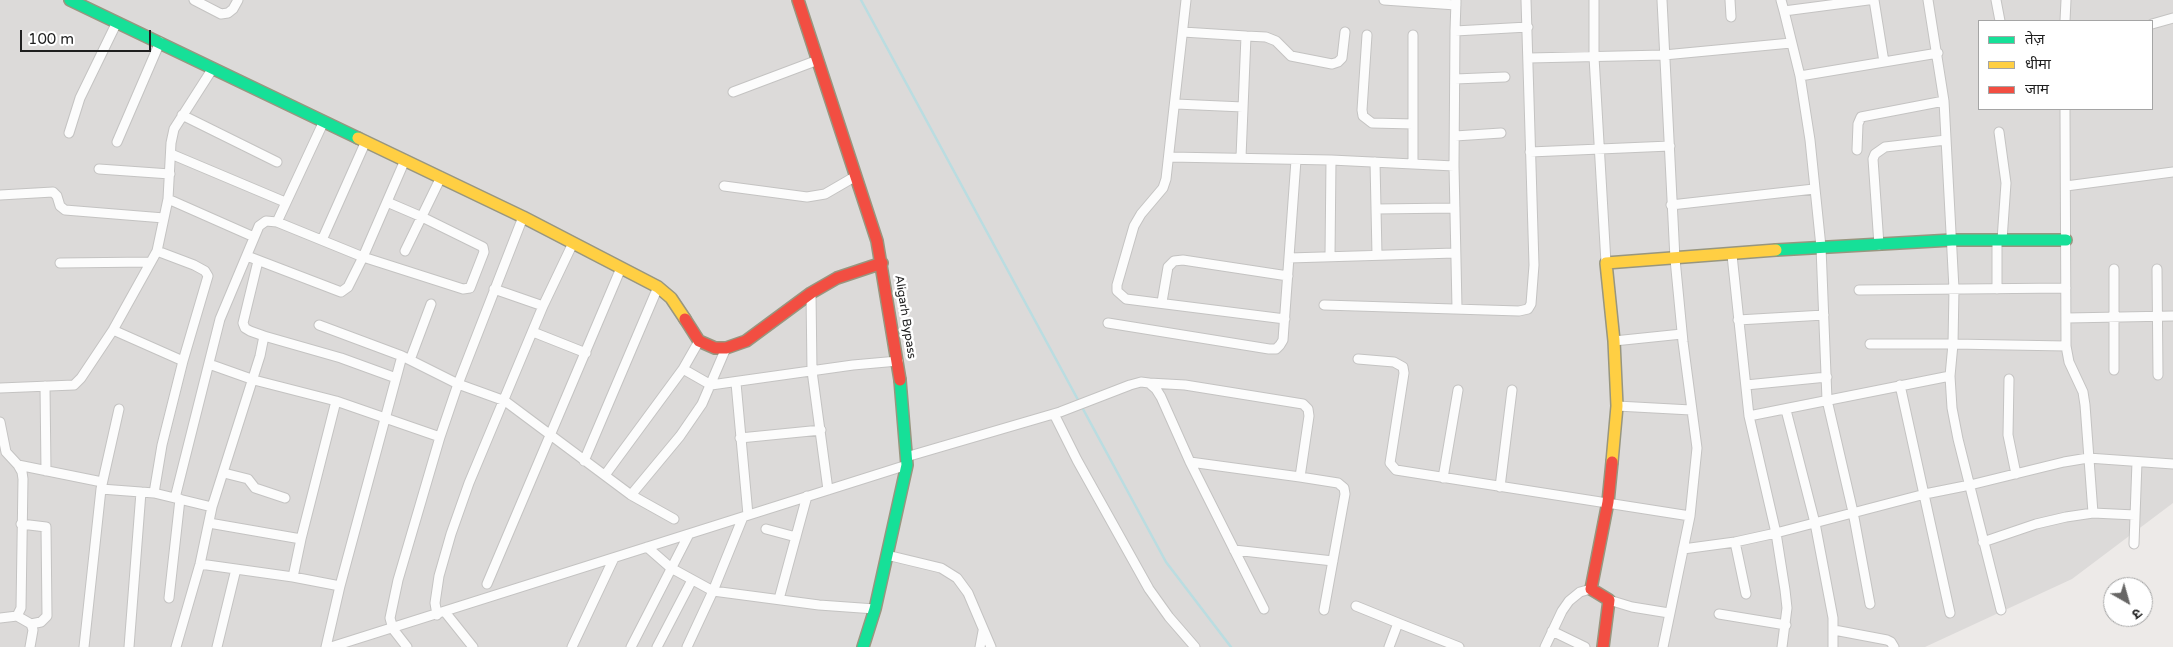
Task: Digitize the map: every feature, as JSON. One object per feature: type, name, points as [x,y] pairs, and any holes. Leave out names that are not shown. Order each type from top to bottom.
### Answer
[{"type":"street","points":[[70,0],[523,217],[658,287],[671,298],[699,341],[715,348],[726,348],[746,342],[811,293],[837,278],[882,263]]},
{"type":"street","points":[[194,0],[221,14],[228,13],[234,9],[238,0]]},
{"type":"street","name":"Aligarh Bypass","points":[[798,0],[877,241],[898,361],[906,461],[875,609],[863,647]]},
{"type":"street","points":[[1186,0],[1176,104],[1163,188],[1134,226],[1117,285],[1117,291],[1126,299],[1162,302],[1285,319]]},
{"type":"street","points":[[1384,0],[1456,2],[1454,166],[1457,308]]},
{"type":"street","points":[[1324,305],[1519,311],[1528,308],[1531,304],[1534,257],[1526,0]]},
{"type":"street","points":[[1591,589],[1608,502],[1618,406],[1599,150],[1594,57],[1594,0]]},
{"type":"street","points":[[1662,0],[1675,258],[1691,410],[1698,448],[1690,516],[1663,647]]},
{"type":"street","points":[[1730,0],[1731,17]]},
{"type":"street","points":[[1781,0],[1800,76],[1810,140],[1821,247],[1827,400],[1853,512],[1870,604]]},
{"type":"street","points":[[1784,11],[1868,0]]},
{"type":"street","points":[[1874,0],[1884,62]]},
{"type":"street","points":[[1928,0],[1938,53],[1944,101],[1954,289],[1953,344],[1950,376],[1956,431],[2001,610]]},
{"type":"street","points":[[1996,0],[2000,20]]},
{"type":"street","points":[[2065,20],[2066,0]]},
{"type":"street","points":[[2153,24],[2173,18]]},
{"type":"street","points":[[69,133],[80,98],[117,22]]},
{"type":"street","points":[[1455,31],[1528,27]]},
{"type":"street","points":[[1183,32],[1266,37],[1276,41],[1291,56],[1332,64],[1342,58],[1345,32]]},
{"type":"street","points":[[1367,35],[1363,116],[1372,123],[1413,124]]},
{"type":"street","points":[[1413,163],[1414,35]]},
{"type":"street","points":[[1241,157],[1246,36]]},
{"type":"street","points":[[117,142],[160,42]]},
{"type":"street","points":[[1528,58],[1664,55],[1792,43]]},
{"type":"street","points":[[1800,76],[1938,53]]},
{"type":"street","points":[[733,92],[818,60]]},
{"type":"street","points":[[0,388],[74,385],[78,382],[113,330],[156,251],[168,198],[171,142],[174,129],[213,68]]},
{"type":"street","points":[[1455,79],[1505,77]]},
{"type":"street","points":[[1858,150],[1858,124],[1861,117],[1944,101]]},
{"type":"street","points":[[1176,104],[1243,107]]},
{"type":"street","points":[[2065,110],[2066,346],[2068,362],[2083,392],[2093,513]]},
{"type":"street","points":[[182,115],[277,162]]},
{"type":"street","points":[[276,222],[324,121]]},
{"type":"street","points":[[1997,289],[2006,183],[1999,132]]},
{"type":"street","points":[[1455,136],[1501,133]]},
{"type":"street","points":[[1879,245],[1873,160],[1875,154],[1885,147],[1946,140]]},
{"type":"street","points":[[322,240],[366,141]]},
{"type":"street","points":[[1530,152],[1670,146]]},
{"type":"street","points":[[171,154],[286,202]]},
{"type":"street","points":[[1169,157],[1241,157],[1454,166]]},
{"type":"street","points":[[247,256],[340,292],[348,287],[363,257],[405,160]]},
{"type":"street","points":[[1108,323],[1276,349],[1283,340],[1296,160]]},
{"type":"street","points":[[1330,256],[1331,160]]},
{"type":"street","points":[[1375,162],[1377,255]]},
{"type":"street","points":[[99,169],[170,174]]},
{"type":"street","points":[[2066,186],[2173,172]]},
{"type":"street","points":[[724,186],[807,196],[825,194],[856,176]]},
{"type":"street","points":[[405,251],[441,177]]},
{"type":"street","points":[[1671,205],[1814,189]]},
{"type":"street","points":[[0,195],[53,192],[58,196],[60,206],[65,210],[164,218]]},
{"type":"street","points":[[168,198],[254,237]]},
{"type":"street","points":[[169,598],[178,498],[209,364],[223,311],[262,222],[266,220],[276,222],[363,257],[464,290],[470,288],[484,252],[483,247],[387,202]]},
{"type":"street","points":[[1376,209],[1455,208]]},
{"type":"street","points":[[408,647],[392,623],[398,580],[440,437],[458,384],[523,217]]},
{"type":"street","points":[[1606,263],[1821,247],[1952,240],[2066,240]]},
{"type":"street","points":[[473,647],[438,610],[439,576],[469,483],[505,401],[543,306],[573,243]]},
{"type":"street","points":[[154,493],[162,445],[183,361],[208,276],[206,271],[194,265],[156,251]]},
{"type":"street","points":[[1289,258],[1455,253]]},
{"type":"street","points":[[1732,255],[1749,416],[1776,533],[1785,590],[1786,624],[1782,647]]},
{"type":"street","points":[[1162,302],[1168,267],[1174,261],[1183,260],[1288,276]]},
{"type":"street","points":[[258,261],[243,323],[245,328],[264,336],[341,358],[396,378]]},
{"type":"street","points":[[60,263],[151,262]]},
{"type":"street","points":[[487,584],[621,268]]},
{"type":"street","points":[[2114,269],[2114,370]]},
{"type":"street","points":[[2157,269],[2158,375]]},
{"type":"street","points":[[584,461],[658,287]]},
{"type":"street","points":[[1859,290],[2066,288]]},
{"type":"street","points":[[494,290],[543,306]]},
{"type":"street","points":[[811,293],[812,371],[828,490]]},
{"type":"street","points":[[326,647],[340,586],[387,418],[396,378],[431,304]]},
{"type":"street","points":[[1738,320],[1824,316]]},
{"type":"street","points":[[2066,318],[2173,316]]},
{"type":"street","points":[[319,325],[406,358],[458,384],[505,401],[631,496],[674,519]]},
{"type":"street","points":[[113,330],[183,361]]},
{"type":"street","points":[[533,332],[586,352]]},
{"type":"street","points":[[1614,341],[1682,334]]},
{"type":"street","points":[[176,647],[200,564],[212,507],[254,380],[264,336]]},
{"type":"street","points":[[605,475],[683,369],[699,341]]},
{"type":"street","points":[[1870,344],[2066,346]]},
{"type":"street","points":[[631,496],[680,436],[702,404],[726,348]]},
{"type":"street","points":[[1358,359],[1398,363],[1403,367],[1404,373],[1390,463],[1392,468],[1396,470],[1690,516]]},
{"type":"street","points":[[683,369],[710,385],[736,383],[853,364],[898,361]]},
{"type":"street","points":[[209,364],[254,380],[336,401],[440,437]]},
{"type":"street","points":[[1749,416],[1950,376]]},
{"type":"street","points":[[1746,385],[1827,377]]},
{"type":"street","points":[[2009,380],[2008,435],[2016,474]]},
{"type":"street","points":[[331,647],[392,623],[647,548],[828,490],[906,461],[1057,413],[1141,382],[1185,385],[1303,404],[1308,409],[1310,416],[1300,477]]},
{"type":"street","points":[[687,647],[745,516],[736,383]]},
{"type":"street","points":[[1149,383],[1161,397],[1190,462],[1264,609]]},
{"type":"street","points":[[1900,385],[1950,612]]},
{"type":"street","points":[[45,386],[46,471]]},
{"type":"street","points":[[1444,478],[1458,390]]},
{"type":"street","points":[[1500,487],[1512,390]]},
{"type":"street","points":[[293,577],[336,401]]},
{"type":"street","points":[[1618,406],[1691,410]]},
{"type":"street","points":[[84,647],[102,486],[119,408]]},
{"type":"street","points":[[1786,410],[1815,523],[1834,630],[1833,647]]},
{"type":"street","points":[[1057,413],[1077,460],[1149,588],[1169,617],[1195,647]]},
{"type":"street","points":[[0,422],[6,452],[22,472],[21,608],[17,616]]},
{"type":"street","points":[[740,438],[821,430]]},
{"type":"street","points":[[1683,549],[1735,542],[1776,533],[1925,494],[1970,486],[2088,458],[2173,464]]},
{"type":"street","points":[[1190,462],[1300,477],[1338,484],[1344,488],[1346,494],[1324,610]]},
{"type":"street","points":[[2134,544],[2137,462]]},
{"type":"street","points":[[18,465],[102,486],[154,493],[212,507]]},
{"type":"street","points":[[224,473],[248,479],[255,488],[285,498]]},
{"type":"street","points":[[129,647],[141,492]]},
{"type":"street","points":[[779,600],[807,496]]},
{"type":"street","points":[[1983,542],[2036,524],[2093,513],[2135,515]]},
{"type":"street","points":[[209,523],[301,539]]},
{"type":"street","points":[[0,618],[17,616],[31,624],[41,622],[47,616],[46,527],[21,524]]},
{"type":"street","points":[[766,529],[796,538]]},
{"type":"street","points":[[631,647],[689,534]]},
{"type":"street","points":[[1735,542],[1746,594]]},
{"type":"street","points":[[647,548],[672,568],[713,591],[819,606],[875,609]]},
{"type":"street","points":[[1234,550],[1333,561]]},
{"type":"street","points":[[887,555],[941,568],[957,578],[968,593],[991,647]]},
{"type":"street","points":[[572,647],[614,558]]},
{"type":"street","points":[[200,564],[293,577],[340,586]]},
{"type":"street","points":[[217,647],[236,569]]},
{"type":"street","points":[[658,647],[692,580]]},
{"type":"street","points":[[1545,647],[1569,601],[1580,592],[1591,589],[1609,600],[1632,608],[1669,613]]},
{"type":"street","points":[[1603,647],[1609,600]]},
{"type":"street","points":[[1356,606],[1455,646]]},
{"type":"street","points":[[1719,614],[1786,624]]},
{"type":"street","points":[[1389,647],[1398,623]]},
{"type":"street","points":[[30,647],[33,630],[31,624]]},
{"type":"street","points":[[1834,630],[1887,640],[1894,647]]},
{"type":"street","points":[[980,647],[983,631]]},
{"type":"street","points":[[1552,631],[1585,647]]},
{"type":"shaded area","points":[[0,0],[2173,0],[2173,503],[2072,579],[1925,647],[0,647]]},
{"type":"waterway","points":[[861,0],[1166,562],[1231,647]]},
{"type":"traffic: fast","points":[[70,0],[358,138]]},
{"type":"traffic: fast","points":[[1776,250],[1952,240],[2066,240]]},
{"type":"traffic: fast","points":[[863,647],[875,609],[907,465],[900,380]]},
{"type":"traffic: slow","points":[[358,138],[523,217],[658,287],[671,298],[685,319]]},
{"type":"traffic: slow","points":[[1612,462],[1617,406],[1614,341],[1606,263],[1776,250]]},
{"type":"traffic: jam","points":[[798,0],[877,241],[900,380]]},
{"type":"traffic: jam","points":[[685,319],[699,341],[715,348],[726,348],[746,341],[811,293],[837,278],[882,263]]},
{"type":"traffic: jam","points":[[1603,647],[1609,600],[1591,589],[1608,502],[1612,462]]}]
